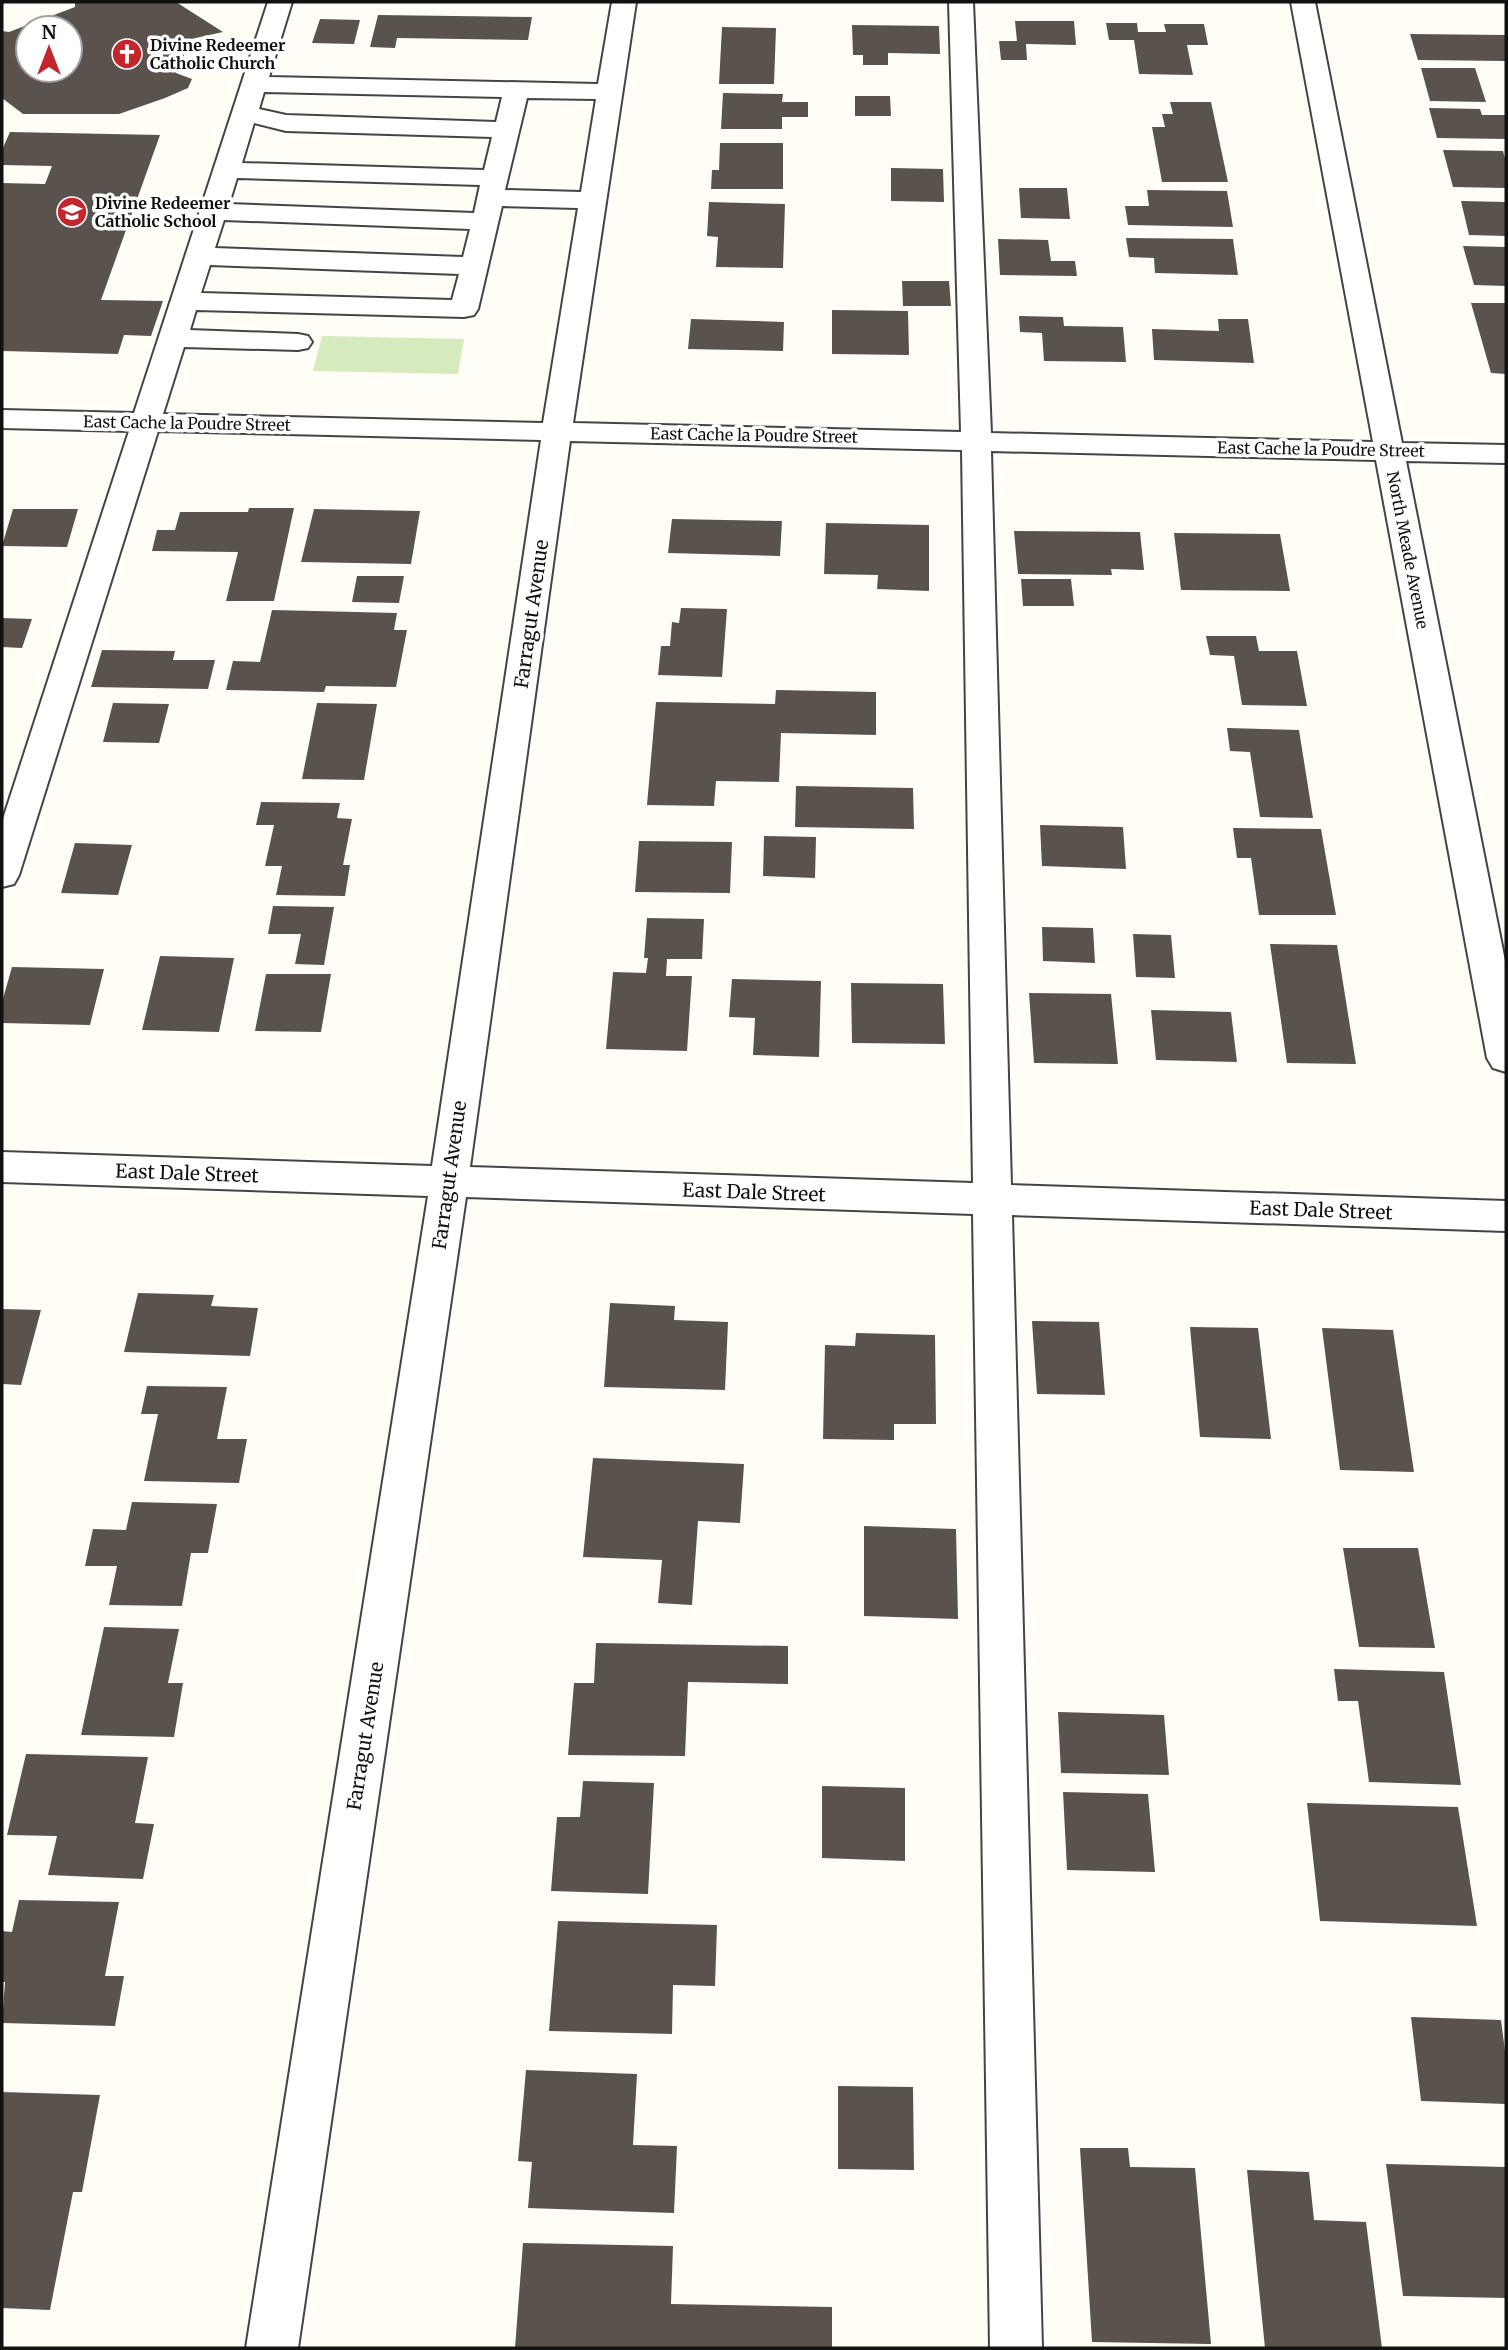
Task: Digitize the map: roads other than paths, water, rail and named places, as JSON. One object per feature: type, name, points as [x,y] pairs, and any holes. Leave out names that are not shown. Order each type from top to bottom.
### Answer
[{"type":"street","points":[[2,875],[280,2]]},
{"type":"street","name":"Farragut Avenue","points":[[272,2348],[624,2]]},
{"type":"street","points":[[961,2],[976,441],[994,1199],[1016,2348]]},
{"type":"street","name":"North Meade Avenue","points":[[1303,2],[1506,1058]]},
{"type":"street","points":[[254,85],[610,92]]},
{"type":"street","points":[[185,301],[464,309],[516,90]]},
{"type":"street","points":[[244,113],[286,123],[506,130]]},
{"type":"street","points":[[226,170],[490,199]]},
{"type":"street","points":[[213,212],[490,199],[593,200]]},
{"type":"street","points":[[199,257],[475,266]]},
{"type":"street","points":[[174,338],[298,342]]},
{"type":"street","name":"East Cache la Poudre Street","points":[[2,419],[1506,454]]},
{"type":"street","name":"East Dale Street","points":[[2,1167],[1506,1216]]},
{"type":"place","name":"Divine Redeemer Catholic Church","points":[[127,54]]},
{"type":"place","name":"Divine Redeemer Catholic School","points":[[72,212]]}]
